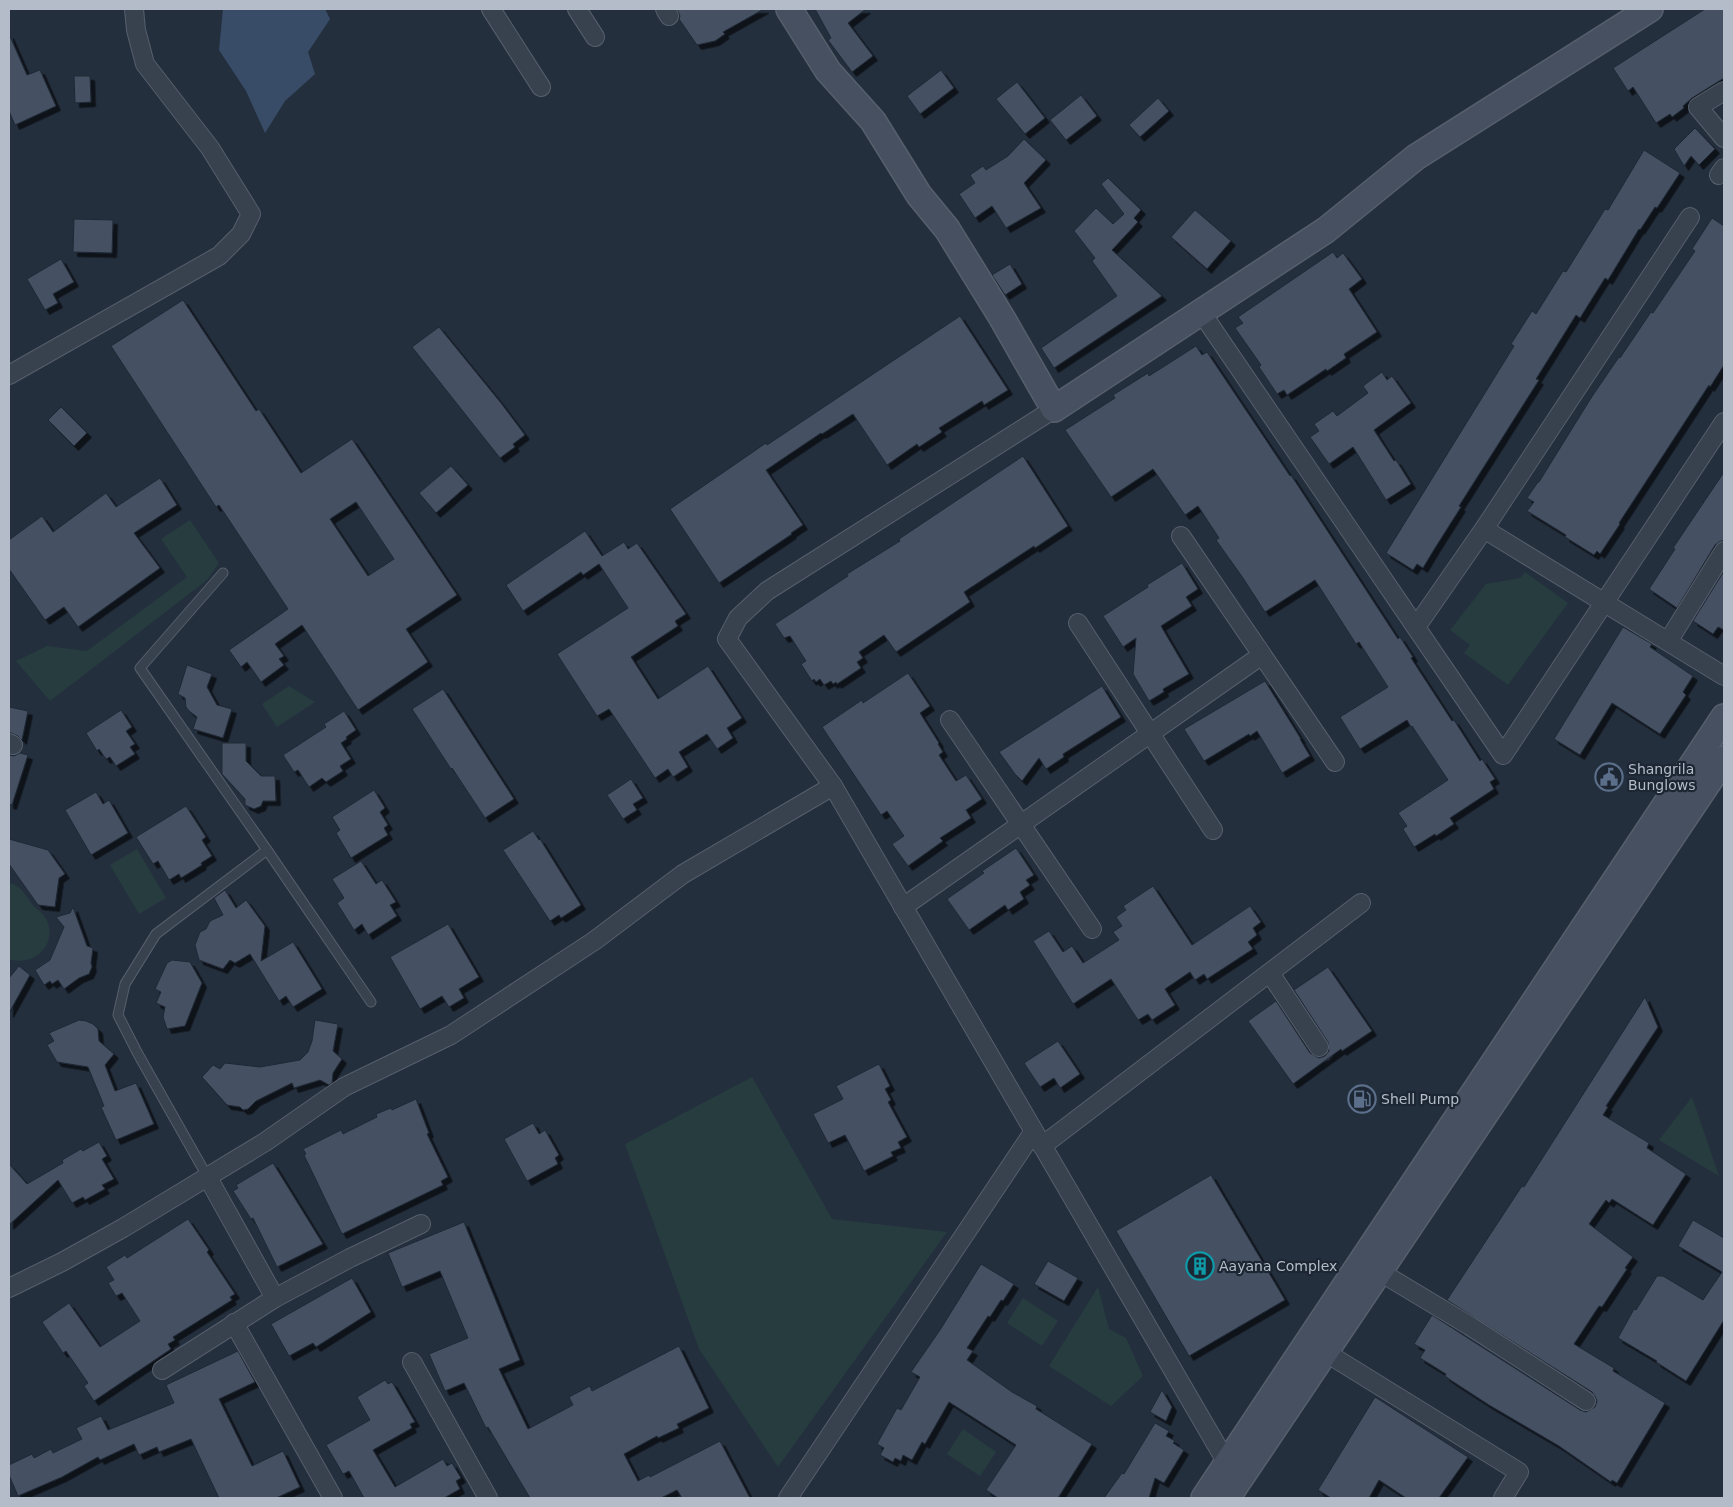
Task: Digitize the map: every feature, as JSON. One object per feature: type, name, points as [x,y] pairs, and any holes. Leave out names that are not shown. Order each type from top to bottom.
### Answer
[{"type":"main road","points":[[789,9],[828,71],[872,121],[919,195],[947,229],[1002,318],[1054,409],[1326,230],[1416,157],[1650,9]]},
{"type":"main road","points":[[1228,1485],[1502,1053],[1724,717]]},
{"type":"main road","points":[[1204,1498],[1228,1485],[1325,1352],[1724,759]]},
{"type":"street","points":[[9,376],[219,256],[241,234],[251,214],[210,148],[144,64],[136,30],[134,9]]},
{"type":"street","points":[[491,9],[542,87]]},
{"type":"street","points":[[578,9],[595,37]]},
{"type":"street","points":[[1724,91],[1698,108],[1724,138]]},
{"type":"street","points":[[1416,627],[1484,528],[1690,217]]},
{"type":"street","points":[[1201,312],[1503,755],[1724,422]]},
{"type":"street","points":[[1054,409],[767,591],[738,618],[727,639],[833,786],[1038,1139],[1228,1485]]},
{"type":"street","points":[[1484,528],[1669,640],[1724,676]]},
{"type":"street","points":[[1180,536],[1335,762]]},
{"type":"street","points":[[1669,640],[1724,551]]},
{"type":"street","points":[[1078,623],[1213,830]]},
{"type":"street","points":[[903,907],[1262,655]]},
{"type":"street","points":[[950,720],[1092,929]]},
{"type":"street","points":[[9,1288],[62,1262],[123,1228],[265,1142],[344,1088],[451,1035],[594,941],[683,874],[833,786]]},
{"type":"street","points":[[788,1498],[1038,1139],[1270,973],[1361,903]]},
{"type":"street","points":[[1270,973],[1319,1047]]},
{"type":"street","points":[[207,1176],[275,1298]]},
{"type":"street","points":[[162,1370],[275,1298],[350,1258],[422,1224]]},
{"type":"street","points":[[1380,1272],[1470,1326],[1586,1401]]},
{"type":"street","points":[[234,1323],[333,1498]]},
{"type":"street","points":[[1325,1352],[1519,1472],[1502,1498]]},
{"type":"street","points":[[412,1362],[488,1498]]},
{"type":"lane","points":[[224,573],[140,668],[371,1002]]},
{"type":"lane","points":[[207,1176],[118,1015],[125,984],[156,934],[267,850]]},
{"type":"green space","points":[[190,520],[219,563],[207,580],[50,701],[16,661],[47,646],[87,651],[187,577],[161,539]]},
{"type":"green space","points":[[1525,572],[1568,603],[1508,685],[1464,653],[1470,645],[1450,630],[1486,584],[1520,578]]},
{"type":"green space","points":[[289,686],[315,702],[277,727],[262,704]]},
{"type":"green space","points":[[137,849],[166,898],[139,914],[110,865]]},
{"type":"green space","points":[[9,883],[22,890],[45,917],[50,932],[45,947],[40,953],[26,960],[17,961],[9,959]]},
{"type":"green space","points":[[752,1077],[832,1219],[947,1232],[778,1467],[699,1349],[625,1144]]},
{"type":"green space","points":[[1692,1097],[1719,1176],[1659,1140]]},
{"type":"green space","points":[[1098,1287],[1109,1329],[1126,1338],[1143,1376],[1111,1406],[1049,1366]]},
{"type":"green space","points":[[1023,1298],[1058,1321],[1042,1346],[1007,1323]]},
{"type":"green space","points":[[963,1429],[996,1452],[980,1476],[947,1454]]},
{"type":"water","points":[[223,9],[325,9],[330,19],[308,52],[315,74],[285,101],[265,133],[246,91],[219,50]]},
{"type":"building","points":[[677,9],[764,9],[723,32],[725,34],[715,41],[697,45],[679,19],[680,16]]},
{"type":"building","points":[[815,9],[866,9],[848,23],[873,56],[852,72],[828,40],[831,38]]},
{"type":"building","points":[[1705,9],[1724,9],[1724,78],[1692,98],[1683,106],[1684,108],[1672,117],[1670,114],[1656,123],[1633,87],[1628,91],[1613,68]]},
{"type":"building","points":[[9,34],[27,75],[40,70],[56,106],[15,125],[9,111]]},
{"type":"building","points":[[941,70],[954,88],[920,114],[907,96]]},
{"type":"building","points":[[74,76],[90,76],[91,102],[75,103]]},
{"type":"building","points":[[1017,82],[1045,118],[1025,134],[996,99]]},
{"type":"building","points":[[1081,95],[1097,116],[1066,140],[1050,120]]},
{"type":"building","points":[[1158,98],[1169,111],[1140,137],[1129,125]]},
{"type":"building","points":[[1695,128],[1715,149],[1699,165],[1691,156],[1684,166],[1674,149]]},
{"type":"building","points":[[1024,139],[1046,160],[1024,183],[1041,208],[1006,228],[992,206],[975,218],[959,194],[975,183],[970,175],[983,166],[986,170],[1008,156]]},
{"type":"building","points":[[1644,150],[1680,173],[1657,208],[1655,207],[1639,229],[1608,280],[1605,278],[1580,318],[1576,315],[1536,379],[1539,380],[1459,506],[1461,507],[1423,568],[1417,564],[1413,570],[1386,553],[1514,346],[1511,344],[1532,311],[1536,314],[1563,271],[1566,272],[1605,209],[1608,210]]},
{"type":"building","points":[[1108,178],[1141,210],[1134,218],[1138,222],[1112,250],[1162,296],[1054,368],[1041,348],[1117,296],[1092,261],[1095,258],[1074,231],[1096,208],[1113,224],[1124,214],[1101,184]]},
{"type":"building","points":[[1195,210],[1231,241],[1207,269],[1171,237]]},
{"type":"building","points":[[1712,218],[1724,226],[1724,365],[1710,387],[1709,385],[1600,554],[1597,551],[1594,555],[1527,511],[1534,502],[1527,498],[1591,398],[1651,312],[1653,313],[1695,251],[1692,249]]},
{"type":"building","points":[[74,219],[113,220],[112,253],[73,252]]},
{"type":"building","points":[[1333,252],[1337,258],[1343,253],[1362,279],[1349,289],[1377,332],[1344,354],[1346,358],[1327,371],[1326,369],[1287,395],[1284,390],[1277,394],[1259,367],[1261,365],[1235,328],[1243,323],[1238,317]]},
{"type":"building","points":[[61,259],[74,282],[53,294],[58,303],[45,310],[27,279]]},
{"type":"building","points":[[1010,264],[1022,284],[1005,295],[992,275]]},
{"type":"building","points":[[183,300],[256,411],[259,409],[301,473],[352,439],[457,595],[406,629],[428,662],[358,710],[302,625],[275,644],[284,656],[279,659],[284,665],[261,682],[247,662],[241,667],[229,650],[288,609],[219,505],[216,507],[111,346]],"holes":[[[356,502],[394,559],[368,576],[330,519]]]},
{"type":"building","points":[[960,316],[1008,390],[984,405],[982,401],[939,428],[942,432],[919,447],[917,444],[887,465],[853,414],[821,433],[766,470],[803,525],[719,583],[670,509],[766,443],[767,445]]},
{"type":"building","points":[[439,327],[525,435],[513,444],[515,447],[500,458],[412,347]]},
{"type":"building","points":[[1196,346],[1202,355],[1207,352],[1291,475],[1398,639],[1400,637],[1413,657],[1411,658],[1452,721],[1454,720],[1480,761],[1482,759],[1495,779],[1490,782],[1494,789],[1450,818],[1454,824],[1414,847],[1403,829],[1407,826],[1398,813],[1448,780],[1407,720],[1360,749],[1340,717],[1388,687],[1359,642],[1356,644],[1315,580],[1265,612],[1216,540],[1219,538],[1198,506],[1185,515],[1153,469],[1111,497],[1065,430],[1115,398],[1113,395],[1148,373],[1149,376]]},
{"type":"building","points":[[1382,372],[1387,380],[1392,376],[1411,403],[1374,430],[1411,484],[1386,500],[1353,447],[1329,464],[1310,437],[1319,431],[1314,424],[1333,411],[1337,416],[1368,393],[1363,386]]},
{"type":"building","points":[[61,407],[87,433],[74,446],[48,420]]},
{"type":"building","points":[[1023,456],[1068,526],[964,592],[970,602],[896,652],[884,635],[859,652],[863,658],[857,662],[861,668],[837,684],[836,682],[833,684],[831,681],[824,685],[820,679],[816,682],[814,679],[812,681],[801,664],[806,661],[790,636],[784,638],[775,624]]},
{"type":"building","points":[[451,466],[468,485],[436,513],[419,493]]},
{"type":"building","points":[[1724,472],[1724,540],[1715,545],[1677,608],[1649,589],[1675,549],[1673,548]]},
{"type":"building","points":[[160,478],[177,505],[134,533],[160,568],[78,627],[64,607],[45,620],[9,569],[9,540],[42,516],[53,532],[106,493],[116,507]]},
{"type":"building","points":[[585,531],[602,556],[624,542],[628,549],[637,543],[686,614],[675,621],[678,626],[631,657],[658,699],[708,666],[742,718],[727,728],[733,738],[717,749],[707,734],[679,752],[688,767],[673,777],[668,769],[655,778],[609,709],[597,716],[557,654],[628,608],[599,564],[583,575],[581,572],[523,611],[506,585]]},
{"type":"building","points":[[1182,563],[1198,589],[1186,597],[1192,606],[1161,626],[1189,674],[1163,689],[1164,692],[1149,701],[1133,674],[1136,638],[1123,647],[1103,616]]},
{"type":"building","points":[[1724,571],[1724,630],[1718,627],[1713,634],[1693,621]]},
{"type":"building","points":[[1623,627],[1652,644],[1650,647],[1693,676],[1683,692],[1686,695],[1660,734],[1612,703],[1580,755],[1554,739]]},
{"type":"building","points":[[187,665],[212,674],[207,687],[217,705],[232,709],[223,738],[193,729],[197,717],[186,707],[185,698],[178,694]]},
{"type":"building","points":[[908,673],[930,706],[920,713],[939,743],[943,752],[939,755],[956,781],[966,775],[982,799],[966,810],[971,818],[940,838],[943,841],[908,866],[892,844],[904,836],[887,811],[881,815],[822,727],[862,700],[863,703]]},
{"type":"building","points":[[1265,681],[1310,756],[1282,773],[1257,731],[1204,761],[1184,729]]},
{"type":"building","points":[[1102,686],[1121,717],[1063,754],[1064,757],[1046,769],[1039,758],[1022,781],[999,752]]},
{"type":"building","points":[[443,689],[514,799],[485,818],[412,709]]},
{"type":"building","points":[[9,707],[28,711],[22,740],[9,732]]},
{"type":"building","points":[[121,710],[132,727],[126,731],[135,744],[130,747],[135,754],[116,766],[110,757],[106,759],[99,749],[97,751],[86,733]]},
{"type":"building","points":[[344,711],[356,730],[341,743],[351,759],[340,766],[343,771],[326,782],[322,778],[309,787],[298,770],[294,772],[283,755],[326,727],[324,724]]},
{"type":"building","points":[[222,743],[246,743],[246,761],[261,776],[275,776],[276,801],[263,801],[261,806],[254,809],[245,805],[245,799],[222,774]]},
{"type":"building","points":[[20,753],[28,755],[12,805],[9,804],[9,755],[14,756]]},
{"type":"building","points":[[631,779],[643,798],[633,804],[637,810],[623,819],[607,795]]},
{"type":"building","points":[[374,790],[385,808],[380,812],[388,825],[384,828],[388,835],[351,858],[336,833],[340,830],[332,817]]},
{"type":"building","points":[[96,792],[103,804],[109,800],[128,833],[91,855],[65,810]]},
{"type":"building","points":[[186,806],[206,837],[202,840],[212,856],[201,863],[202,865],[181,878],[179,874],[169,880],[158,861],[153,864],[136,837]]},
{"type":"building","points":[[533,831],[540,839],[581,905],[561,918],[559,915],[550,921],[503,850]]},
{"type":"building","points":[[9,839],[48,850],[65,874],[59,878],[55,907],[38,905],[9,864]]},
{"type":"building","points":[[1016,848],[1034,875],[1026,880],[1030,885],[1020,892],[1024,899],[1008,910],[1005,905],[969,930],[947,899],[984,873],[982,871]]},
{"type":"building","points":[[361,861],[376,884],[382,880],[396,902],[390,905],[397,916],[368,935],[362,924],[354,930],[337,903],[344,898],[332,879]]},
{"type":"building","points":[[1153,886],[1192,945],[1250,906],[1261,922],[1253,928],[1257,935],[1248,942],[1253,949],[1207,979],[1204,974],[1195,980],[1190,972],[1165,989],[1175,1005],[1152,1020],[1148,1014],[1138,1020],[1111,979],[1073,1004],[1033,941],[1049,931],[1063,952],[1072,946],[1083,963],[1119,940],[1113,932],[1122,926],[1116,917],[1126,910],[1123,906]]},
{"type":"building","points":[[225,890],[236,908],[246,900],[265,926],[261,961],[293,942],[322,989],[293,1007],[286,996],[279,1001],[250,954],[235,963],[230,960],[223,969],[199,960],[195,945],[200,932],[206,929],[210,921],[223,915],[214,898]]},
{"type":"building","points":[[73,907],[87,946],[93,948],[92,967],[89,974],[79,978],[64,989],[58,980],[52,984],[50,981],[44,985],[35,970],[50,960],[64,927],[56,917],[70,913]]},
{"type":"building","points":[[448,924],[479,977],[459,989],[464,998],[449,1007],[442,996],[420,1009],[390,957]]},
{"type":"building","points":[[172,960],[190,962],[202,983],[185,1026],[167,1029],[163,1017],[165,1007],[156,1003],[161,992],[155,989],[167,963]]},
{"type":"building","points":[[19,966],[30,975],[9,1013],[9,978]]},
{"type":"building","points":[[1328,967],[1372,1031],[1342,1051],[1341,1049],[1293,1084],[1248,1021],[1276,1001],[1310,1053],[1319,1058],[1325,1056],[1329,1051],[1328,1042],[1294,990]]},
{"type":"building","points":[[1645,997],[1658,1027],[1606,1106],[1608,1107],[1603,1115],[1649,1143],[1647,1148],[1686,1174],[1653,1225],[1612,1199],[1609,1203],[1606,1200],[1589,1224],[1633,1257],[1602,1307],[1599,1306],[1574,1344],[1614,1368],[1613,1371],[1665,1403],[1617,1483],[1612,1480],[1611,1482],[1559,1446],[1452,1381],[1445,1376],[1446,1374],[1420,1358],[1425,1350],[1414,1344],[1432,1315],[1580,1410],[1586,1412],[1595,1407],[1597,1401],[1592,1392],[1447,1300],[1522,1186],[1524,1187]]},
{"type":"building","points":[[79,1020],[93,1024],[98,1029],[99,1041],[114,1054],[105,1065],[115,1091],[136,1083],[154,1124],[116,1140],[101,1107],[104,1106],[88,1067],[57,1062],[47,1045],[54,1041],[49,1033]]},
{"type":"building","points":[[315,1020],[338,1024],[333,1051],[342,1059],[333,1073],[332,1083],[329,1085],[320,1080],[294,1088],[292,1083],[256,1101],[248,1109],[243,1110],[240,1107],[227,1105],[202,1077],[213,1065],[220,1069],[225,1063],[260,1067],[300,1060],[308,1052],[312,1041]]},
{"type":"building","points":[[1058,1041],[1080,1074],[1060,1088],[1054,1078],[1040,1087],[1024,1063]]},
{"type":"building","points":[[879,1064],[890,1086],[885,1089],[891,1100],[888,1102],[907,1137],[898,1142],[901,1148],[891,1152],[893,1156],[864,1171],[845,1135],[828,1143],[813,1114],[843,1099],[836,1086]]},
{"type":"building","points":[[416,1099],[429,1133],[427,1134],[448,1177],[441,1181],[443,1185],[342,1234],[304,1155],[306,1154],[303,1149],[341,1130],[343,1134],[377,1117],[376,1114],[391,1108],[392,1110]]},
{"type":"building","points":[[533,1123],[539,1134],[545,1130],[559,1155],[555,1158],[558,1164],[527,1181],[504,1139]]},
{"type":"building","points":[[99,1142],[107,1156],[102,1159],[114,1179],[102,1185],[105,1189],[85,1200],[83,1197],[72,1203],[58,1180],[9,1225],[9,1164],[27,1184],[63,1163],[62,1160],[81,1149],[83,1151]]},
{"type":"building","points":[[273,1163],[323,1244],[277,1267],[253,1218],[251,1219],[233,1191],[238,1188],[236,1185]]},
{"type":"building","name":"Aayana Complex","points":[[1211,1175],[1285,1300],[1189,1356],[1116,1231]]},
{"type":"building","points":[[188,1219],[235,1294],[230,1297],[232,1300],[173,1337],[175,1340],[168,1344],[171,1349],[94,1401],[84,1386],[88,1383],[66,1351],[63,1353],[42,1322],[69,1303],[100,1347],[140,1321],[122,1293],[116,1296],[108,1283],[114,1280],[106,1267],[125,1255],[127,1258]]},
{"type":"building","points":[[1693,1220],[1724,1238],[1724,1320],[1686,1381],[1618,1338],[1634,1309],[1636,1310],[1657,1276],[1663,1276],[1703,1300],[1722,1272],[1678,1246]]},
{"type":"building","points":[[464,1222],[520,1360],[499,1369],[528,1429],[573,1405],[569,1397],[590,1386],[592,1391],[679,1346],[709,1408],[677,1424],[679,1428],[658,1438],[657,1436],[624,1454],[638,1481],[649,1475],[650,1477],[720,1441],[750,1498],[682,1498],[677,1490],[661,1498],[530,1498],[488,1427],[486,1428],[464,1383],[445,1391],[429,1354],[468,1338],[440,1271],[402,1287],[388,1253]]},
{"type":"building","points":[[1048,1261],[1078,1278],[1064,1301],[1034,1284]]},
{"type":"building","points":[[981,1264],[1014,1284],[990,1317],[988,1316],[967,1348],[973,1351],[967,1360],[1012,1392],[1037,1406],[1036,1409],[1092,1444],[1058,1498],[998,1498],[986,1490],[1016,1445],[949,1402],[925,1444],[922,1442],[912,1460],[903,1455],[901,1461],[895,1458],[893,1462],[880,1455],[884,1448],[877,1444],[897,1408],[901,1410],[920,1377],[911,1372]]},
{"type":"building","points":[[352,1278],[371,1312],[316,1347],[313,1343],[289,1356],[271,1324]]},
{"type":"building","points":[[238,1351],[255,1382],[219,1399],[252,1466],[283,1451],[300,1487],[276,1498],[219,1498],[191,1439],[159,1452],[157,1447],[139,1455],[134,1444],[100,1460],[98,1457],[62,1477],[18,1496],[9,1475],[9,1465],[32,1454],[34,1458],[51,1449],[53,1453],[82,1439],[76,1428],[101,1416],[108,1430],[174,1403],[166,1385]]},
{"type":"building","points":[[385,1380],[388,1384],[392,1382],[415,1422],[410,1424],[412,1428],[373,1450],[395,1487],[443,1459],[447,1466],[452,1463],[461,1478],[456,1481],[460,1489],[444,1498],[364,1498],[349,1471],[343,1474],[326,1445],[370,1420],[357,1397]]},
{"type":"building","points":[[1162,1390],[1172,1407],[1166,1421],[1150,1412]]},
{"type":"building","points":[[1375,1397],[1468,1457],[1439,1498],[1406,1498],[1379,1480],[1369,1498],[1331,1498],[1318,1490]]},
{"type":"building","points":[[1155,1423],[1169,1431],[1166,1436],[1175,1441],[1173,1443],[1184,1450],[1164,1483],[1155,1478],[1149,1498],[1104,1498],[1122,1473],[1124,1474]]},
{"type":"place","name":"Shangrila Bunglows","points":[[1609,777]]},
{"type":"place","name":"Shell Pump","points":[[1362,1099]]},
{"type":"place","name":"Aayana Complex","points":[[1200,1266]]}]
